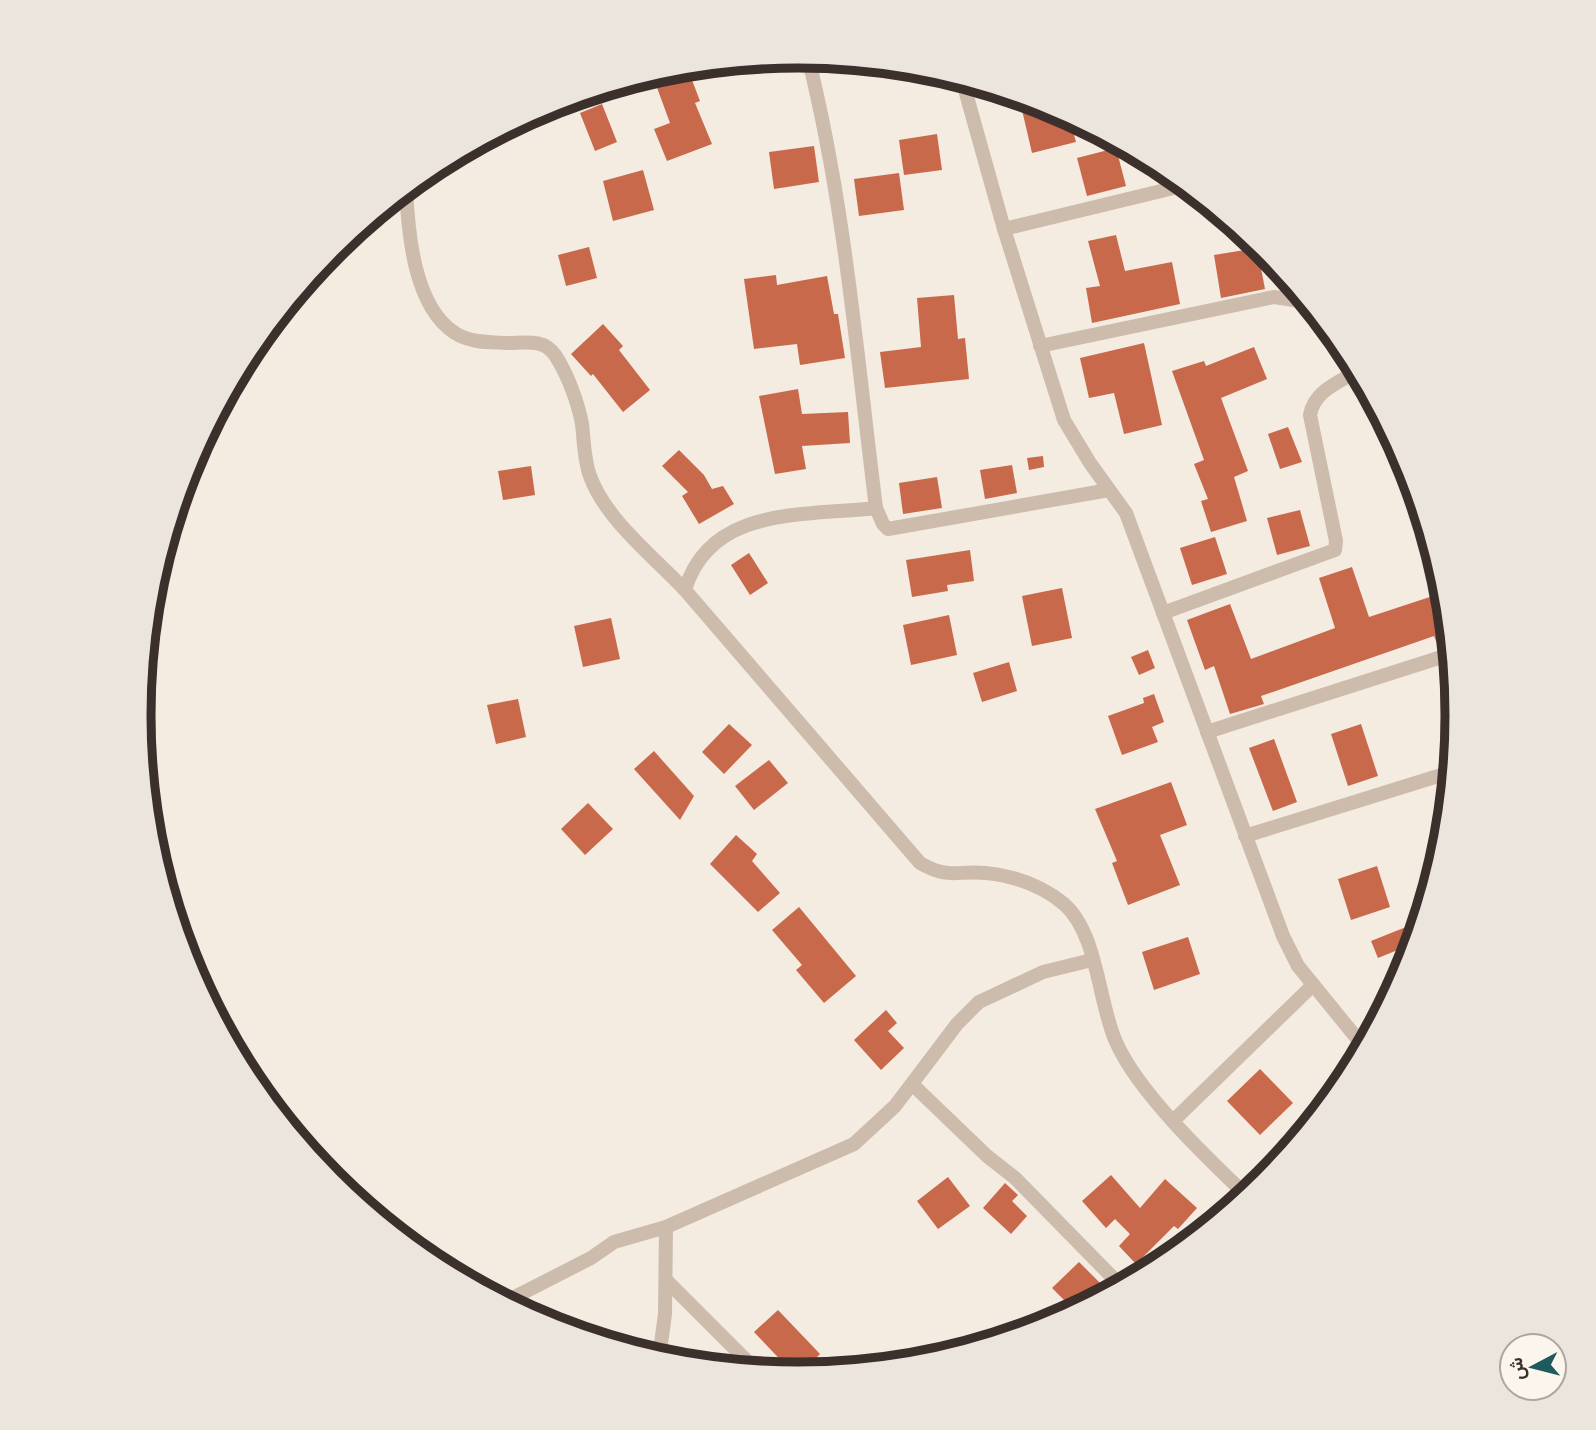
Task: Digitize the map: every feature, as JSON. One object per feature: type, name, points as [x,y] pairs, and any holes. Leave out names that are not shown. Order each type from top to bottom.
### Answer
[{"type":"street","points":[[811,69],[825,124],[838,199],[876,508],[883,524],[888,528],[1108,490]]},
{"type":"street","points":[[965,90],[1004,229],[1064,420],[1108,490],[1126,513],[1283,936],[1298,966],[1357,1039]]},
{"type":"street","points":[[1004,229],[1173,188]]},
{"type":"street","points":[[407,200],[408,233],[414,268],[439,321],[457,335],[476,341],[540,342],[549,348],[568,384],[581,420],[589,475],[603,502],[684,590],[920,863],[941,875],[984,873],[1026,880],[1065,905],[1085,934],[1116,1044],[1140,1083],[1239,1187]]},
{"type":"street","points":[[1040,346],[1274,297],[1293,300]]},
{"type":"street","points":[[1163,613],[1335,550],[1310,415],[1311,405],[1327,388],[1348,376]]},
{"type":"street","points":[[684,590],[690,571],[714,541],[738,526],[876,508]]},
{"type":"street","points":[[1207,732],[1441,657]]},
{"type":"street","points":[[1245,836],[1441,775]]},
{"type":"street","points":[[515,1297],[591,1258],[614,1242],[666,1227],[854,1144],[913,1084],[957,1024],[979,1002],[1043,972],[1092,961]]},
{"type":"street","points":[[1174,1121],[1313,985]]},
{"type":"street","points":[[913,1084],[988,1156],[1015,1178],[1114,1279]]},
{"type":"street","points":[[660,1346],[666,1280],[666,1227]]},
{"type":"street","points":[[666,1280],[745,1359]]},
{"type":"building","points":[[691,78],[700,101],[695,103],[712,144],[667,161],[654,129],[670,123],[656,85]]},
{"type":"building","points":[[602,104],[617,142],[595,151],[580,113]]},
{"type":"building","points":[[1022,110],[1046,117],[1073,130],[1076,142],[1032,153]]},
{"type":"building","points":[[937,134],[942,170],[904,175],[899,140]]},
{"type":"building","points":[[814,146],[819,182],[774,189],[769,152]]},
{"type":"building","points":[[1111,149],[1117,153],[1126,186],[1087,196],[1077,158]]},
{"type":"building","points":[[643,170],[654,210],[613,221],[603,181]]},
{"type":"building","points":[[899,173],[904,210],[859,216],[854,179]]},
{"type":"building","points":[[1116,235],[1125,271],[1172,262],[1180,304],[1092,323],[1086,288],[1100,286],[1088,241]]},
{"type":"building","points":[[589,247],[597,278],[566,286],[558,255]]},
{"type":"building","points":[[1246,250],[1260,263],[1265,289],[1221,298],[1214,255]]},
{"type":"building","points":[[776,275],[777,285],[827,276],[834,314],[838,314],[845,358],[800,365],[797,344],[754,349],[744,279]]},
{"type":"building","points":[[954,295],[958,339],[965,338],[969,379],[885,388],[880,352],[921,347],[917,298]]},
{"type":"building","points":[[603,324],[623,346],[619,350],[650,390],[623,412],[593,374],[591,376],[571,354]]},
{"type":"building","points":[[1144,343],[1162,425],[1124,434],[1114,393],[1089,398],[1080,358]]},
{"type":"building","points":[[1254,347],[1267,379],[1221,398],[1248,471],[1234,477],[1247,521],[1211,532],[1201,501],[1208,499],[1194,464],[1204,460],[1172,371],[1204,361],[1206,366]]},
{"type":"building","points":[[798,389],[802,414],[848,412],[850,443],[802,446],[806,469],[775,474],[759,396]]},
{"type":"building","points":[[1288,427],[1302,462],[1280,469],[1268,434]]},
{"type":"building","points":[[679,450],[704,475],[712,489],[723,486],[734,504],[699,524],[682,496],[688,492],[662,466]]},
{"type":"building","points":[[1043,456],[1044,467],[1029,470],[1027,458]]},
{"type":"building","points":[[1012,465],[1017,493],[985,499],[980,470]]},
{"type":"building","points":[[531,466],[535,495],[503,500],[498,471]]},
{"type":"building","points":[[937,477],[942,508],[903,514],[899,483]]},
{"type":"building","points":[[1300,510],[1310,546],[1277,555],[1267,518]]},
{"type":"building","points":[[1215,537],[1227,574],[1192,585],[1180,548]]},
{"type":"building","points":[[970,550],[974,581],[947,585],[948,591],[912,597],[906,560]]},
{"type":"building","points":[[749,553],[768,583],[750,595],[731,565]]},
{"type":"building","points":[[1352,567],[1369,617],[1433,596],[1440,645],[1438,646],[1434,636],[1261,696],[1264,704],[1230,714],[1214,666],[1205,670],[1187,620],[1230,604],[1251,659],[1335,628],[1319,578]]},
{"type":"building","points":[[1062,588],[1072,638],[1032,646],[1022,596]]},
{"type":"building","points":[[949,615],[957,655],[911,665],[903,625]]},
{"type":"building","points":[[611,618],[620,659],[583,667],[574,626]]},
{"type":"building","points":[[1148,650],[1155,668],[1139,675],[1131,657]]},
{"type":"building","points":[[1009,662],[1017,691],[982,702],[973,673]]},
{"type":"building","points":[[1154,694],[1164,722],[1152,727],[1158,742],[1122,755],[1108,716],[1144,703],[1143,698]]},
{"type":"building","points":[[518,699],[526,737],[496,744],[487,705]]},
{"type":"building","points":[[729,724],[752,745],[724,774],[702,752]]},
{"type":"building","points":[[1361,724],[1378,776],[1348,786],[1331,734]]},
{"type":"building","points":[[1274,739],[1297,802],[1273,811],[1249,748]]},
{"type":"building","points":[[654,751],[694,796],[680,820],[634,769]]},
{"type":"building","points":[[769,760],[788,783],[754,810],[735,786]]},
{"type":"building","points":[[1171,782],[1187,825],[1160,835],[1180,885],[1128,905],[1112,863],[1117,861],[1095,809]]},
{"type":"building","points":[[588,803],[613,829],[585,855],[561,829]]},
{"type":"building","points":[[736,835],[757,854],[752,861],[780,893],[758,912],[710,864]]},
{"type":"building","points":[[1377,866],[1390,907],[1351,920],[1338,879]]},
{"type":"building","points":[[799,907],[856,976],[824,1003],[796,970],[802,965],[772,930]]},
{"type":"building","points":[[1409,926],[1400,950],[1378,958],[1371,941]]},
{"type":"building","points":[[1188,937],[1200,974],[1154,990],[1142,952]]},
{"type":"building","points":[[886,1010],[897,1023],[888,1031],[904,1048],[881,1070],[854,1040]]},
{"type":"building","points":[[1260,1069],[1293,1103],[1260,1135],[1227,1101]]},
{"type":"building","points":[[1111,1175],[1140,1208],[1165,1179],[1197,1208],[1178,1229],[1174,1226],[1136,1264],[1119,1246],[1130,1234],[1115,1219],[1106,1228],[1082,1201]]},
{"type":"building","points":[[948,1177],[970,1206],[938,1229],[917,1201]]},
{"type":"building","points":[[1005,1183],[1018,1195],[1012,1201],[1027,1216],[1011,1234],[983,1208]]},
{"type":"building","points":[[1079,1262],[1102,1285],[1067,1303],[1052,1288]]},
{"type":"building","points":[[778,1310],[820,1354],[813,1361],[782,1361],[754,1332]]}]
